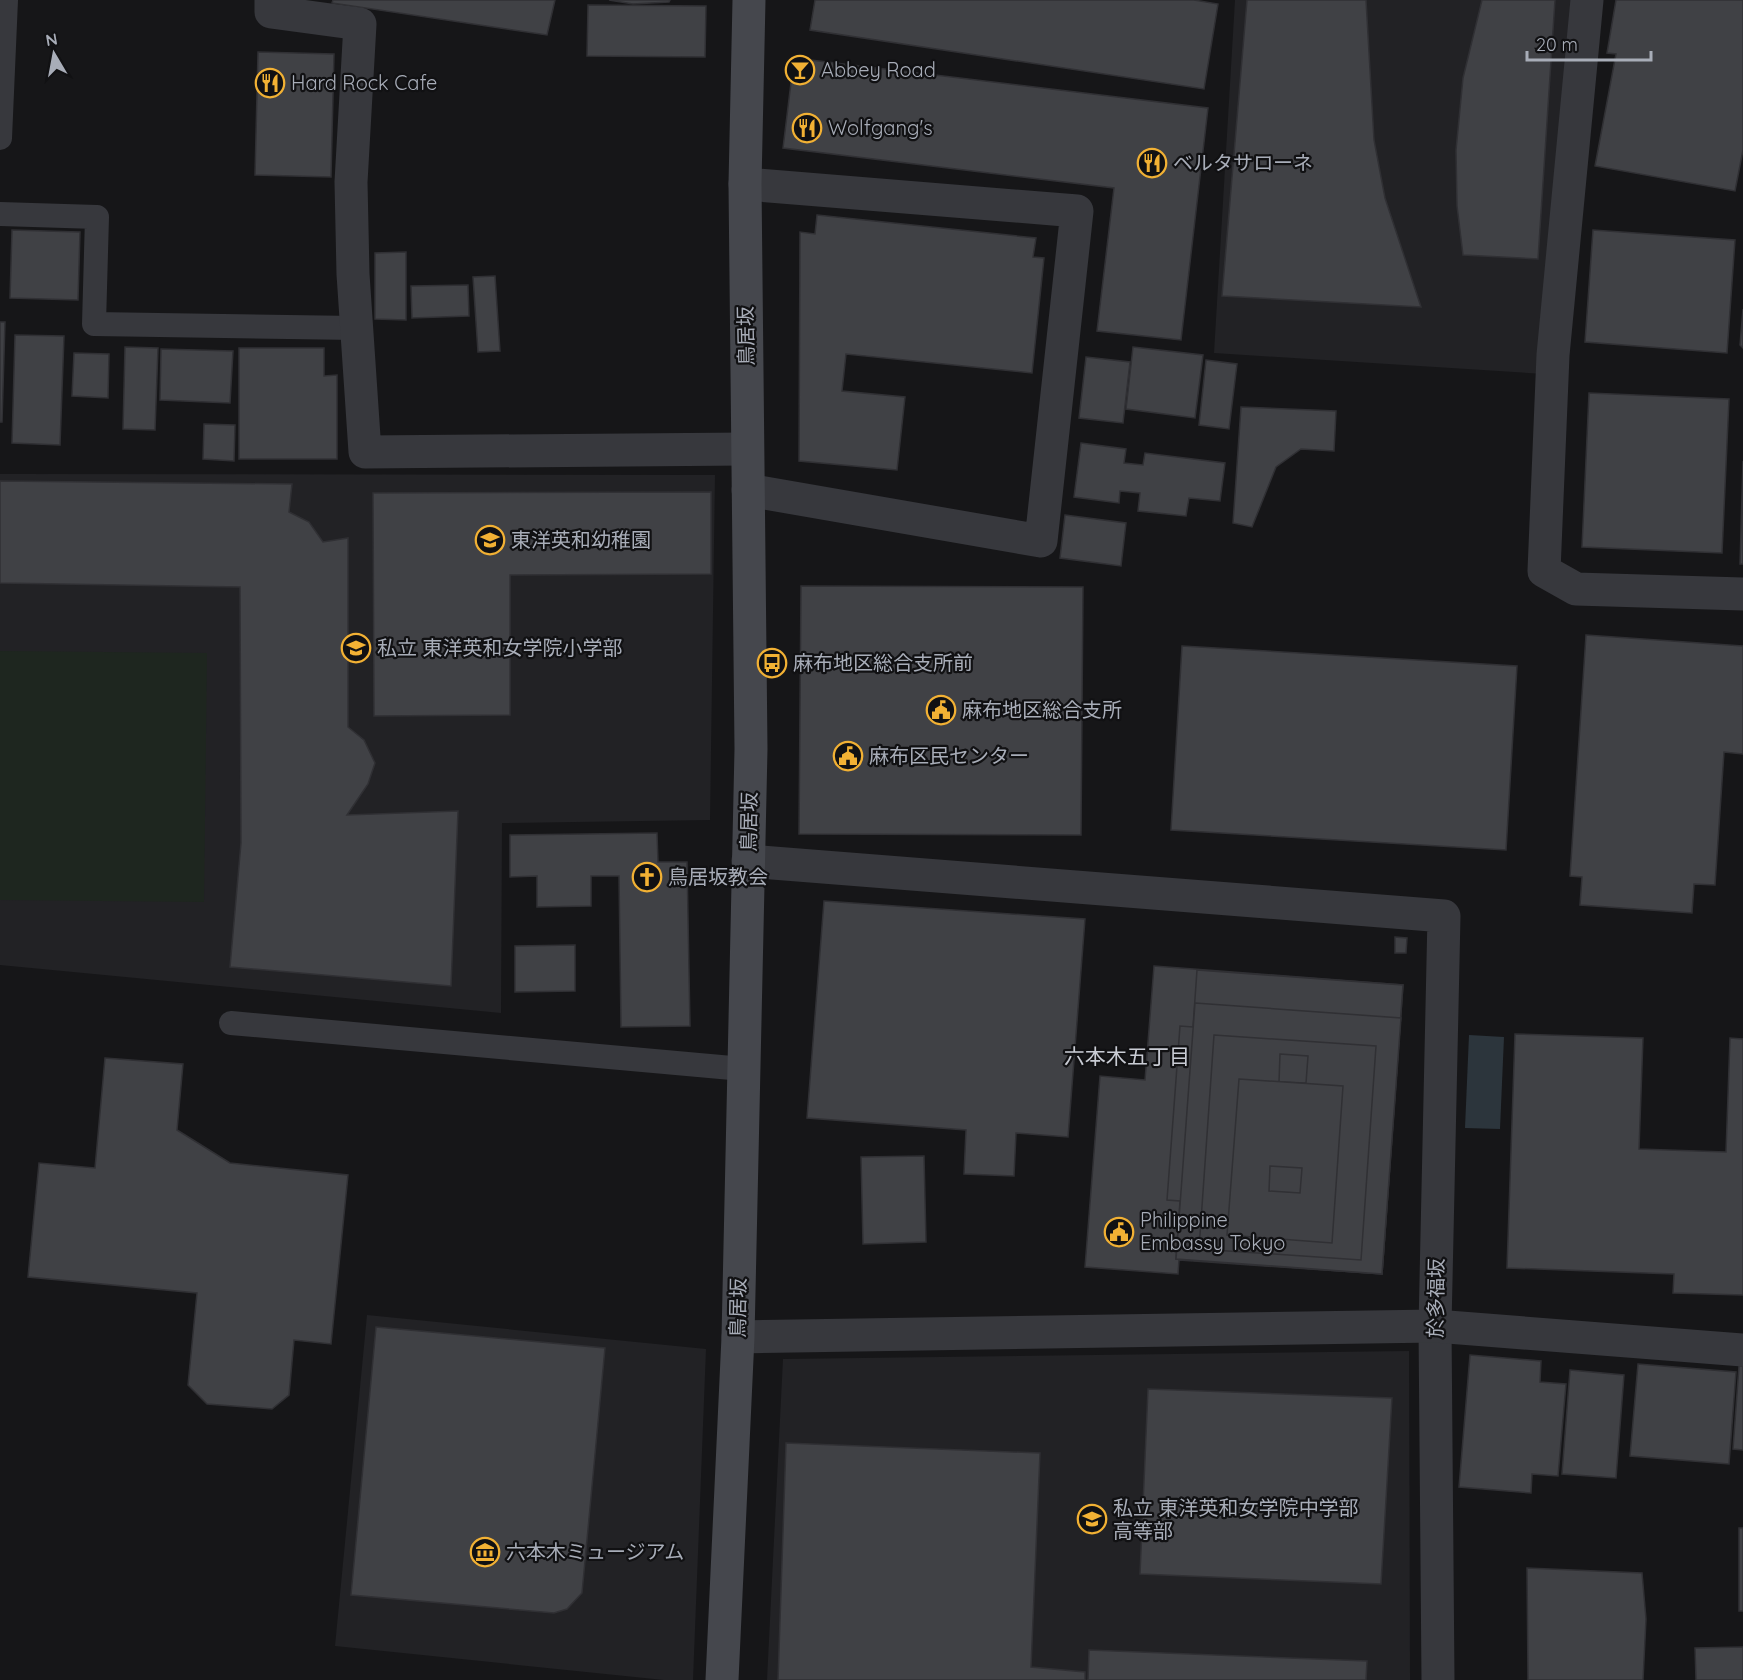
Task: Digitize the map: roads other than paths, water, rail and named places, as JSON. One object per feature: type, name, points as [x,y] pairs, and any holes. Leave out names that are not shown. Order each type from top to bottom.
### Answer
[{"type":"street","points":[[271,0],[271,12],[360,24],[351,182],[356,328],[365,452],[747,449]]},
{"type":"street","name":"鳥居坂","points":[[722,1680],[738,1337],[751,749],[745,184],[749,0]]},
{"type":"street","points":[[1587,0],[1552,355],[1544,570],[1576,589],[1743,594]]},
{"type":"street","points":[[745,184],[1077,210],[1041,541],[748,490]]},
{"type":"street","name":"於多福坂","points":[[748,861],[1444,916],[1435,1326],[1438,1680]]},
{"type":"street","points":[[738,1337],[1435,1326],[1743,1350]]},
{"type":"lane","points":[[0,138],[6,0]]},
{"type":"lane","points":[[0,214],[97,217],[94,324],[356,328]]},
{"type":"lane","points":[[231,1023],[743,1069]]},
{"type":"place","name":"Abbey Road","points":[[800,70]]},
{"type":"place","name":"Hard Rock Cafe","points":[[270,83]]},
{"type":"place","name":"Wolfgang's","points":[[807,128]]},
{"type":"place","name":"ベルタサローネ","points":[[1152,163]]},
{"type":"place","name":"東洋英和幼稚園","points":[[490,540]]},
{"type":"place","name":"私立 東洋英和女学院小学部","points":[[356,648]]},
{"type":"place","name":"麻布地区総合支所前","points":[[772,663]]},
{"type":"place","name":"麻布地区総合支所","points":[[941,710]]},
{"type":"place","name":"麻布区民センター","points":[[848,756]]},
{"type":"place","name":"鳥居坂教会","points":[[647,877]]},
{"type":"place","name":"Philippine Embassy Tokyo","points":[[1119,1232]]},
{"type":"place","name":"私立 東洋英和女学院中学部 高等部","points":[[1092,1519]]},
{"type":"place","name":"六本木ミュージアム","points":[[485,1552]]},
{"type":"district","name":"六本木五丁目","points":[[1127,1057]]}]
